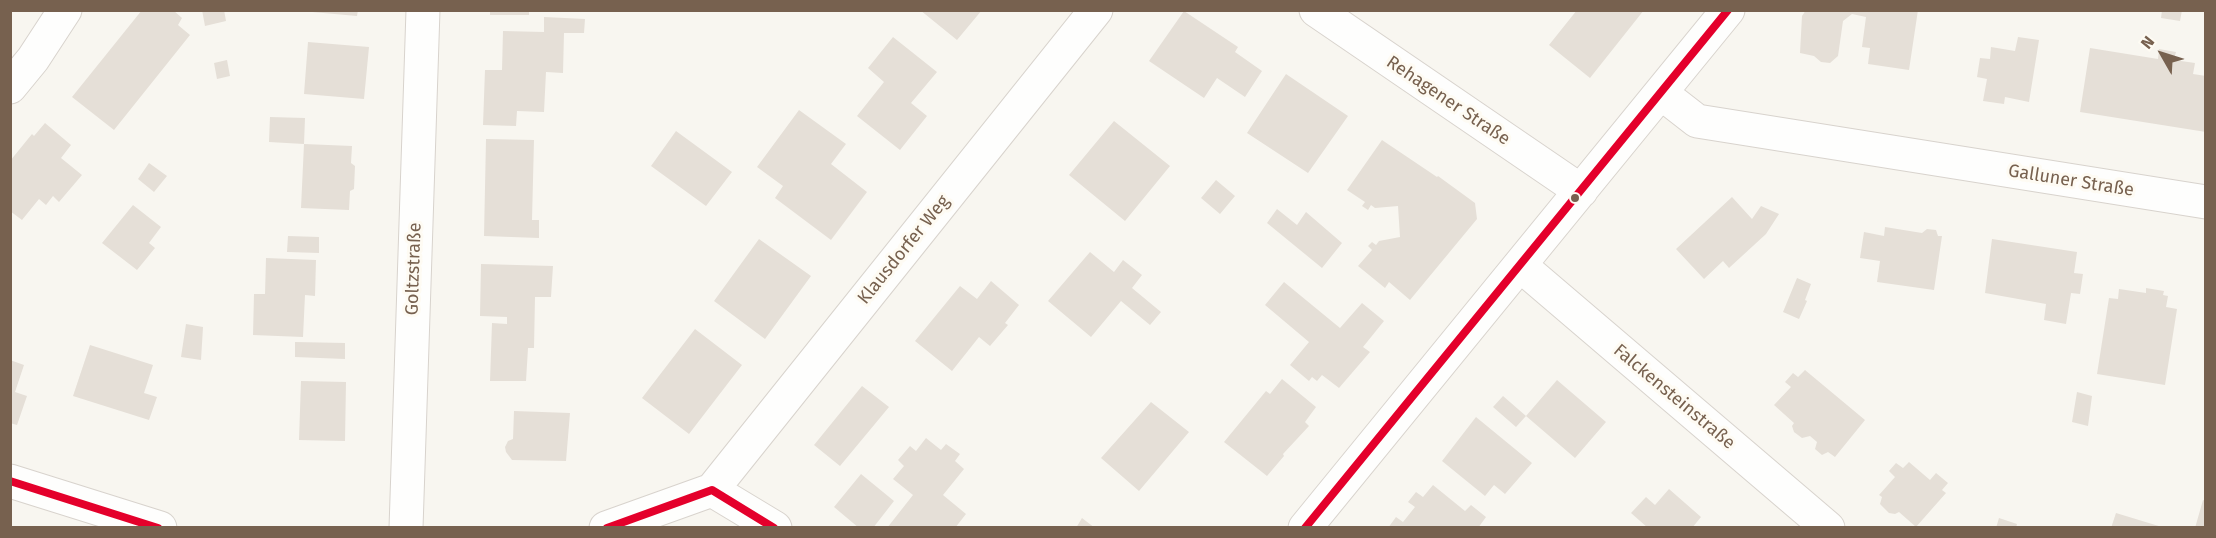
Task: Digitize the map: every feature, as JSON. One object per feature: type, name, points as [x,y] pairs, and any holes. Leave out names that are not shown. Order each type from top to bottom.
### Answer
[{"type":"street","points":[[10,87],[33,59],[65,10]]},
{"type":"street","name":"Goltzstraße","points":[[405,528],[423,10]]},
{"type":"street","name":"Klausdorfer Weg","points":[[712,490],[1096,10]]},
{"type":"street","name":"Rehagener Straße","points":[[1316,10],[1581,191]]},
{"type":"street","points":[[1305,528],[1728,10]]},
{"type":"street","name":"Galluner Straße","points":[[1661,93],[1697,121],[2205,202]]},
{"type":"street","name":"Falckensteinstraße","points":[[1521,266],[1828,528]]},
{"type":"street","points":[[10,481],[160,528]]},
{"type":"street","points":[[606,528],[712,490],[775,528]]},
{"type":"building","points":[[142,10],[173,10],[182,18],[178,25],[190,35],[114,130],[72,97]]},
{"type":"building","points":[[202,10],[224,10],[226,21],[205,26]]},
{"type":"building","points":[[312,10],[358,10],[357,16],[312,12]]},
{"type":"building","points":[[490,10],[529,10],[529,15],[490,15]]},
{"type":"building","points":[[920,10],[982,10],[957,40]]},
{"type":"building","points":[[1577,10],[1644,10],[1590,78],[1549,45]]},
{"type":"building","points":[[1806,10],[1918,10],[1909,70],[1868,64],[1870,48],[1862,47],[1866,17],[1852,14],[1843,21],[1838,56],[1830,63],[1821,62],[1814,56],[1800,53],[1802,16]]},
{"type":"building","points":[[2162,10],[2182,10],[2180,21],[2161,18]]},
{"type":"building","points":[[1184,11],[1238,47],[1235,52],[1262,71],[1245,97],[1217,78],[1204,98],[1149,61]]},
{"type":"building","points":[[544,17],[585,19],[584,33],[564,33],[563,73],[546,72],[544,112],[517,111],[516,126],[483,125],[485,70],[502,70],[503,31],[544,32]]},
{"type":"building","points":[[893,37],[937,72],[911,103],[927,116],[900,150],[857,116],[884,82],[868,68]]},
{"type":"building","points":[[2018,37],[2039,40],[2029,102],[2005,97],[2004,104],[1983,101],[1987,79],[1977,77],[1980,58],[1990,59],[1991,47],[2015,51]]},
{"type":"building","points":[[308,42],[369,47],[364,99],[304,94]]},
{"type":"building","points":[[2090,48],[2158,59],[2159,49],[2176,52],[2174,60],[2195,63],[2193,74],[2206,76],[2206,132],[2080,112]]},
{"type":"building","points":[[227,60],[230,76],[217,79],[214,63]]},
{"type":"building","points":[[1286,74],[1348,116],[1308,173],[1247,133]]},
{"type":"building","points":[[799,110],[846,144],[831,164],[867,192],[831,240],[775,198],[783,186],[757,167]]},
{"type":"building","points":[[270,117],[305,118],[304,144],[269,142]]},
{"type":"building","points":[[1114,121],[1170,166],[1125,221],[1069,175]]},
{"type":"building","points":[[45,123],[71,145],[61,158],[82,175],[59,202],[53,196],[46,205],[39,199],[22,220],[10,211],[10,161],[32,134],[34,136]]},
{"type":"building","points":[[676,131],[732,172],[706,206],[651,166]]},
{"type":"building","points":[[486,139],[534,140],[532,220],[539,220],[539,238],[484,236]]},
{"type":"building","points":[[1382,140],[1475,203],[1477,219],[1410,300],[1389,282],[1385,288],[1358,266],[1372,250],[1368,246],[1372,242],[1376,245],[1379,241],[1400,237],[1398,206],[1375,208],[1371,205],[1368,210],[1362,206],[1365,202],[1347,190]]},
{"type":"building","points":[[304,144],[352,146],[351,163],[355,166],[354,189],[350,191],[349,210],[301,208]]},
{"type":"building","points":[[149,163],[167,176],[154,192],[138,179]]},
{"type":"building","points":[[1216,180],[1235,196],[1220,214],[1201,198]]},
{"type":"building","points":[[1732,197],[1752,219],[1761,206],[1779,214],[1766,234],[1729,268],[1723,261],[1704,279],[1676,249]]},
{"type":"building","points":[[133,205],[161,227],[149,243],[155,248],[137,270],[102,243]]},
{"type":"building","points":[[1277,209],[1297,225],[1306,212],[1342,243],[1322,268],[1267,223]]},
{"type":"building","points":[[1885,227],[1922,233],[1927,229],[1936,230],[1938,236],[1942,236],[1934,290],[1877,282],[1880,261],[1860,258],[1864,232],[1884,236]]},
{"type":"building","points":[[288,236],[319,237],[319,253],[287,252]]},
{"type":"building","points":[[759,239],[811,276],[765,339],[714,301]]},
{"type":"building","points":[[1992,239],[2077,252],[2074,273],[2083,274],[2080,294],[2071,293],[2066,324],[2044,320],[2046,304],[1985,293]]},
{"type":"building","points":[[1090,252],[1114,272],[1123,260],[1142,275],[1132,288],[1161,312],[1150,325],[1121,301],[1091,337],[1048,301]]},
{"type":"building","points":[[266,258],[316,260],[315,296],[305,295],[303,337],[253,335],[254,294],[265,294]]},
{"type":"building","points":[[481,264],[553,266],[551,297],[535,297],[534,348],[528,348],[526,381],[490,381],[492,323],[507,324],[507,317],[480,316]]},
{"type":"building","points":[[1797,278],[1811,284],[1799,319],[1783,312]]},
{"type":"building","points":[[991,281],[1019,305],[1005,323],[1008,325],[990,346],[979,337],[952,371],[915,341],[960,286],[977,299]]},
{"type":"building","points":[[1284,282],[1340,328],[1362,303],[1384,321],[1363,347],[1370,352],[1339,388],[1322,375],[1317,381],[1312,377],[1309,381],[1290,365],[1309,342],[1265,305]]},
{"type":"building","points":[[2146,288],[2164,291],[2163,295],[2168,296],[2166,307],[2177,309],[2165,385],[2097,374],[2109,298],[2118,299],[2119,289],[2146,293]]},
{"type":"building","points":[[186,324],[203,327],[201,360],[181,357]]},
{"type":"building","points":[[695,329],[742,365],[689,434],[642,398]]},
{"type":"building","points":[[295,342],[345,343],[345,359],[295,357]]},
{"type":"building","points":[[90,345],[153,365],[144,393],[157,397],[149,420],[73,396]]},
{"type":"building","points":[[10,360],[24,365],[15,392],[27,396],[17,425],[10,423]]},
{"type":"building","points":[[1805,370],[1865,420],[1835,457],[1828,452],[1822,455],[1815,449],[1817,442],[1810,436],[1802,438],[1794,432],[1792,426],[1794,423],[1774,405],[1791,387],[1785,382],[1793,373],[1798,377]]},
{"type":"building","points":[[1282,379],[1316,407],[1305,422],[1309,426],[1283,454],[1284,456],[1267,476],[1224,442],[1266,391],[1270,394]]},
{"type":"building","points":[[1557,380],[1606,422],[1575,458],[1526,416]]},
{"type":"building","points":[[301,381],[346,382],[345,441],[299,440]]},
{"type":"building","points":[[862,386],[889,407],[840,466],[814,445]]},
{"type":"building","points":[[2077,392],[2092,396],[2088,426],[2072,422]]},
{"type":"building","points":[[1503,396],[1526,416],[1516,427],[1493,407]]},
{"type":"building","points":[[1151,402],[1189,432],[1139,491],[1101,458]]},
{"type":"building","points":[[514,411],[570,413],[566,461],[512,460],[505,447],[508,441],[513,439]]},
{"type":"building","points":[[1476,417],[1532,463],[1505,494],[1494,485],[1485,496],[1442,461]]},
{"type":"building","points":[[926,438],[941,450],[946,444],[960,454],[955,461],[964,469],[943,495],[966,514],[955,528],[887,528],[913,495],[893,479],[904,466],[898,460],[910,446],[916,451]]},
{"type":"building","points":[[1909,462],[1930,480],[1936,473],[1948,483],[1942,490],[1946,493],[1916,527],[1899,512],[1889,513],[1880,504],[1882,497],[1879,495],[1895,477],[1889,471],[1896,463],[1903,468]]},
{"type":"building","points":[[861,474],[894,501],[873,528],[859,528],[834,507]]},
{"type":"building","points":[[1433,485],[1465,511],[1471,505],[1486,517],[1478,528],[1388,528],[1396,517],[1403,522],[1415,507],[1408,502],[1416,492],[1423,497]]},
{"type":"building","points":[[1669,489],[1701,517],[1692,528],[1648,528],[1631,513],[1646,497],[1655,505]]},
{"type":"building","points":[[2203,500],[2206,501],[2206,528],[2195,528]]},
{"type":"building","points":[[2116,513],[2162,527],[2162,528],[2111,528]]},
{"type":"building","points":[[1082,518],[1095,528],[1076,528]]},
{"type":"building","points":[[1999,518],[2017,524],[2016,528],[1996,528]]},
{"type":"transit line","points":[[1305,528],[1728,10]]},
{"type":"transit line","points":[[10,481],[158,528]]},
{"type":"transit line","points":[[607,528],[712,490],[774,528]]}]
